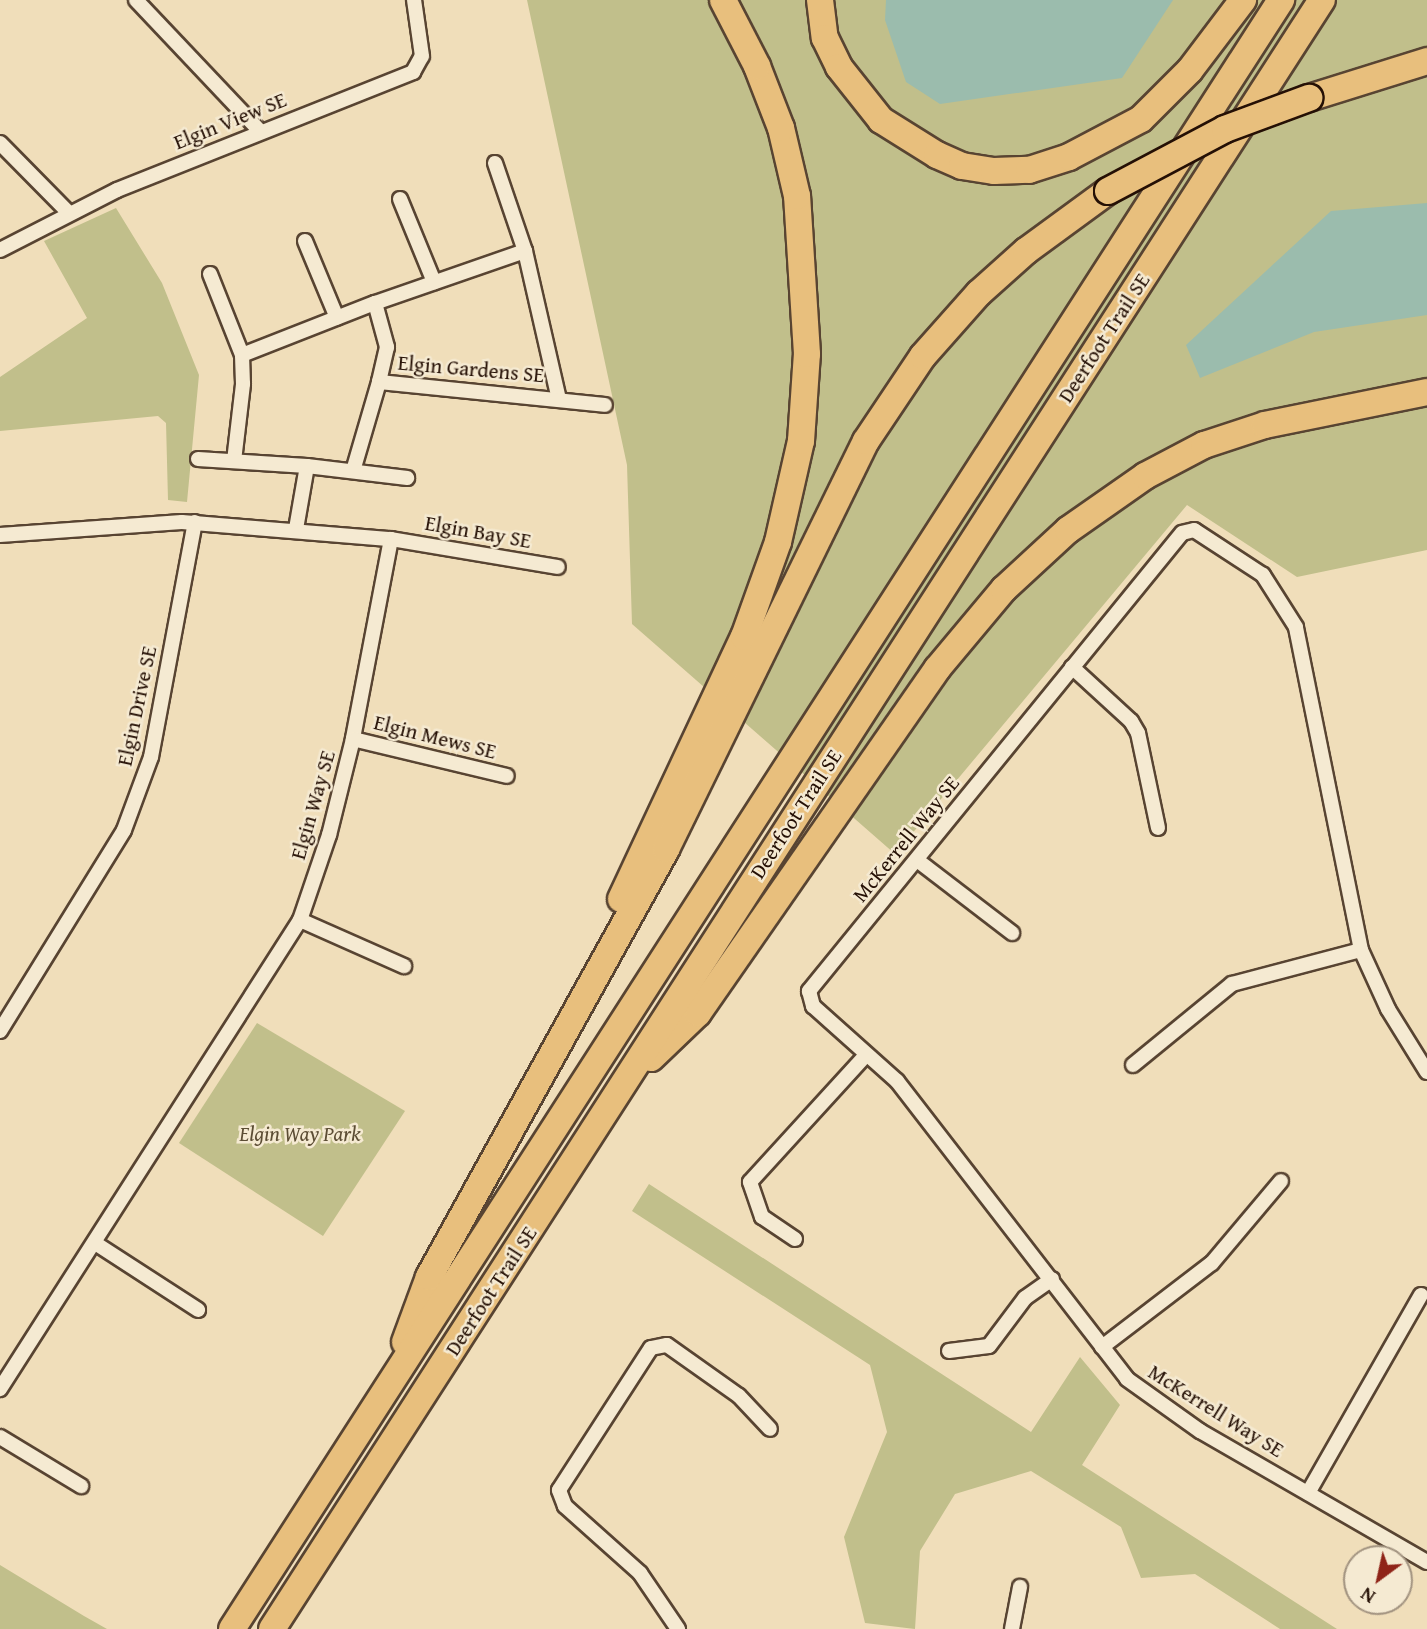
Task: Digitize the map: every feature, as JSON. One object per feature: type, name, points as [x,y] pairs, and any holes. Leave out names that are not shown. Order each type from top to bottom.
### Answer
[{"type":"highway","points":[[589,993],[590,965],[744,637],[778,542],[801,440],[807,354],[797,196],[781,128],[757,66],[723,0]]},
{"type":"highway","points":[[820,0],[825,38],[839,67],[881,120],[937,155],[962,166],[994,171],[1030,170],[1069,158],[1140,119],[1191,70],[1243,0]]},
{"type":"highway","name":"Deerfoot Trail SE","points":[[232,1629],[1282,0]]},
{"type":"highway","name":"Deerfoot Trail SE","points":[[272,1629],[1322,0]]},
{"type":"highway","points":[[386,1392],[429,1277],[589,993],[666,849],[866,441],[923,356],[979,293],[1026,251],[1108,191],[1225,129],[1309,98],[1427,61]]},
{"type":"highway","points":[[626,1080],[698,1013],[937,669],[1004,589],[1068,530],[1145,476],[1204,445],[1265,425],[1427,392]]},
{"type":"street","points":[[136,0],[260,131]]},
{"type":"street","name":"Elgin View SE","points":[[0,250],[68,212],[260,131],[413,72],[422,56],[414,0]]},
{"type":"street","points":[[0,143],[68,212]]},
{"type":"street","name":"Elgin Gardens SE","points":[[495,163],[525,251],[559,399]]},
{"type":"street","points":[[400,199],[434,282]]},
{"type":"street","points":[[305,241],[337,318]]},
{"type":"street","points":[[242,355],[374,303],[525,251]]},
{"type":"street","points":[[210,274],[242,355],[243,384],[234,461]]},
{"type":"street","name":"Elgin Gardens SE","points":[[353,471],[387,347],[374,303]]},
{"type":"street","name":"Elgin Gardens SE","points":[[379,382],[604,405]]},
{"type":"street","points":[[198,459],[307,466],[407,478]]},
{"type":"street","points":[[296,529],[307,466]]},
{"type":"street","points":[[0,535],[195,522],[391,539]]},
{"type":"street","name":"Elgin Drive SE","points":[[0,1031],[124,830],[151,757],[195,522]]},
{"type":"street","name":"McKerrell Way SE","points":[[1427,1072],[1388,1009],[1361,950],[1296,627],[1263,575],[1194,530],[1182,533],[809,991],[813,1006],[897,1081],[1127,1379],[1149,1398],[1427,1562]]},
{"type":"street","name":"Elgin Bay SE","points":[[391,539],[558,567]]},
{"type":"street","name":"Elgin Way SE","points":[[0,1389],[300,920],[329,835],[354,739],[391,539]]},
{"type":"street","points":[[1072,667],[1131,721],[1138,733],[1158,828]]},
{"type":"street","name":"Elgin Mews SE","points":[[354,739],[507,776]]},
{"type":"street","points":[[917,860],[1012,933]]},
{"type":"street","points":[[300,920],[404,967]]},
{"type":"street","points":[[1133,1065],[1232,984],[1361,950]]},
{"type":"street","points":[[796,1239],[762,1217],[750,1182],[866,1055]]},
{"type":"street","points":[[1102,1347],[1206,1268],[1281,1181]]},
{"type":"street","points":[[95,1243],[198,1310]]},
{"type":"street","points":[[949,1351],[989,1346],[1025,1298],[1052,1279]]},
{"type":"street","points":[[1308,1493],[1420,1295]]},
{"type":"street","points":[[678,1629],[640,1573],[565,1506],[559,1490],[651,1348],[667,1345],[739,1396],[770,1429]]},
{"type":"street","points":[[0,1437],[80,1486]]},
{"type":"street","points":[[1012,1629],[1020,1587]]},
{"type":"green space","points":[[527,0],[1427,0],[1427,550],[1297,577],[1187,505],[895,854],[632,624],[627,465]]},
{"type":"green space","points":[[116,208],[162,283],[199,375],[187,502],[168,500],[166,423],[158,416],[0,431],[0,377],[87,318],[44,241]]},
{"type":"green space","name":"Elgin Way Park","points":[[257,1023],[405,1111],[323,1236],[179,1143]]},
{"type":"green space","points":[[649,1184],[1031,1432],[1080,1357],[1120,1405],[1082,1465],[1337,1629],[1280,1629],[1195,1574],[1141,1578],[1121,1527],[1031,1471],[955,1494],[920,1551],[915,1629],[865,1623],[844,1537],[887,1432],[870,1365],[632,1211]]},
{"type":"green space","points":[[0,1565],[84,1616],[107,1629],[0,1629]]},
{"type":"shaded area","points":[[886,0],[1173,0],[1122,78],[940,104],[906,82],[885,20]]},
{"type":"shaded area","points":[[1427,203],[1427,315],[1314,332],[1200,378],[1186,345],[1331,211]]}]
